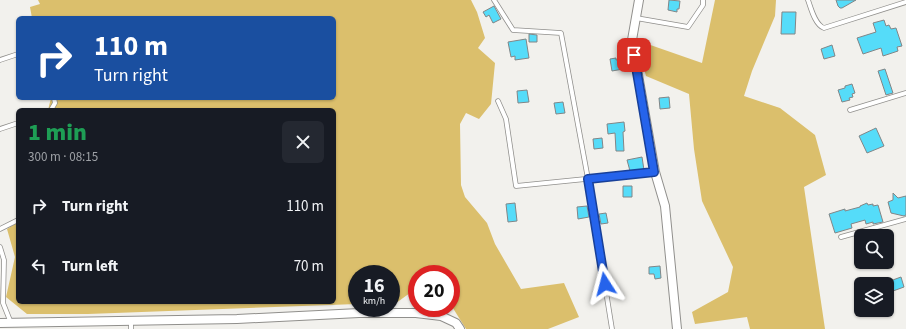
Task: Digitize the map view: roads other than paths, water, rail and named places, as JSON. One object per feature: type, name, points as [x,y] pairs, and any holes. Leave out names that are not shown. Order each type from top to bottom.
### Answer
[{"type":"street","points":[[638,0],[632,40],[654,172],[665,206],[677,329]]},
{"type":"street","points":[[0,323],[131,325],[359,313],[416,313],[441,316],[456,323],[460,329]]},
{"type":"lane","points":[[494,0],[513,30],[561,33],[588,179],[612,329]]},
{"type":"lane","points":[[636,18],[688,27],[702,5],[703,0]]},
{"type":"lane","points":[[808,0],[817,23],[820,27],[824,28],[906,2]]},
{"type":"lane","points":[[0,60],[16,55]]},
{"type":"lane","points":[[850,110],[906,94]]},
{"type":"lane","points":[[498,101],[506,118],[516,186],[654,172]]},
{"type":"lane","points":[[0,129],[16,124]]},
{"type":"lane","points":[[841,237],[906,219]]},
{"type":"lane","points":[[0,228],[16,221]]},
{"type":"lane","points":[[0,247],[4,260],[3,303],[12,323]]}]
